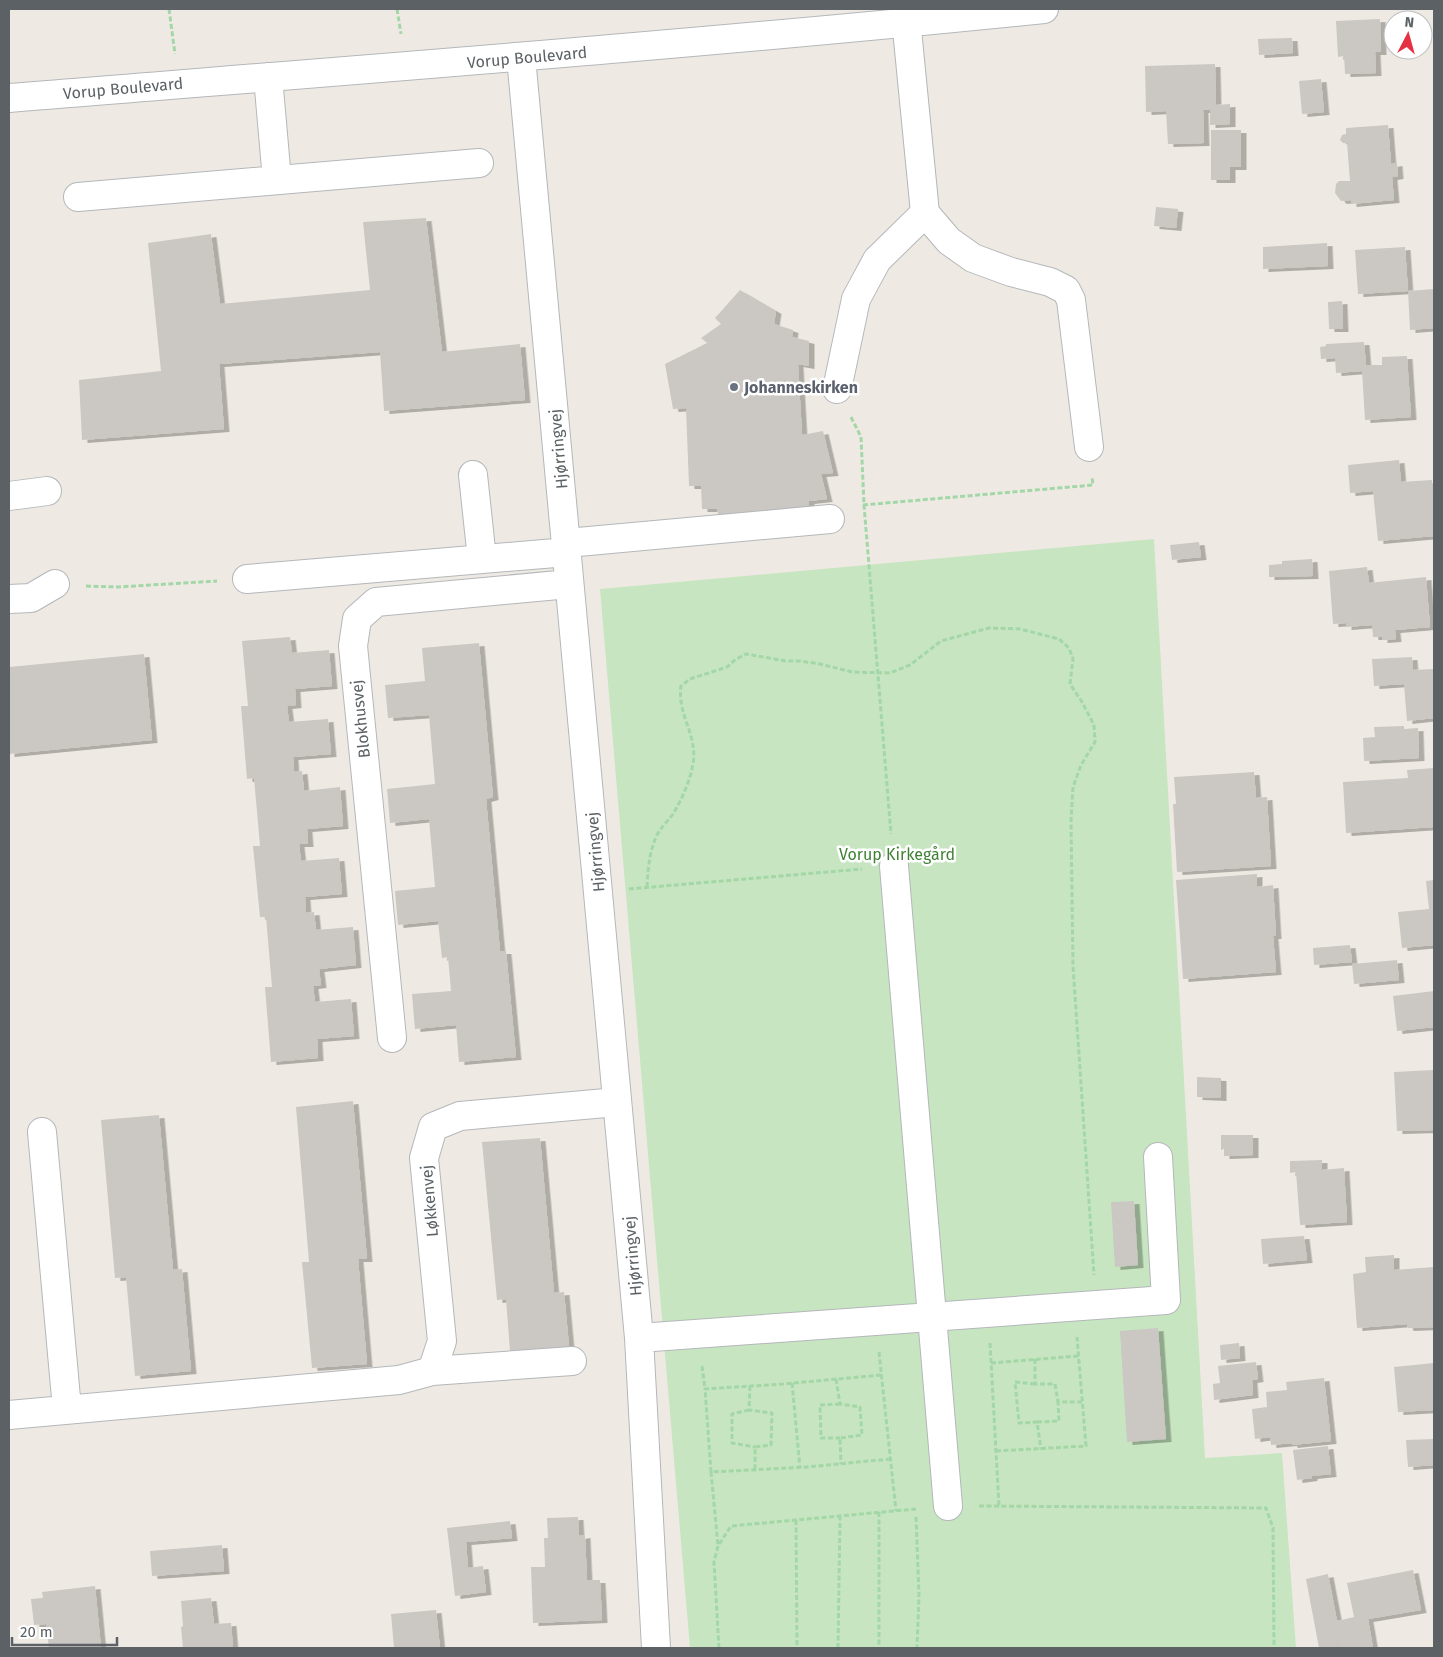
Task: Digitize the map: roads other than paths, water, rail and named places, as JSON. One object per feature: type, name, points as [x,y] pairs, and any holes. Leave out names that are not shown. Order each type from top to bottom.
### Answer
[{"type":"street","name":"Vorup Boulevard","points":[[9,98],[521,57],[906,16],[1044,9]]},
{"type":"street","points":[[906,16],[925,213],[949,241],[973,258],[1012,272],[1050,282],[1066,290],[1071,300],[1089,447]]},
{"type":"street","name":"Hjørringvej","points":[[521,57],[639,1338],[656,1648]]},
{"type":"street","points":[[268,78],[277,180]]},
{"type":"street","points":[[78,197],[479,163]]},
{"type":"street","points":[[837,389],[856,299],[878,260],[925,213]]},
{"type":"street","points":[[473,475],[482,559]]},
{"type":"street","points":[[9,496],[47,491]]},
{"type":"street","points":[[248,579],[482,559],[567,547],[830,520]]},
{"type":"street","points":[[9,599],[31,598],[55,584]]},
{"type":"street","name":"Blokhusvej","points":[[392,1038],[353,646],[357,619],[376,602],[570,584]]},
{"type":"street","points":[[894,866],[948,1506]]},
{"type":"street","name":"Løkkenvej","points":[[432,1371],[442,1341],[424,1158],[433,1128],[460,1116],[617,1102]]},
{"type":"street","points":[[42,1132],[67,1410]]},
{"type":"street","points":[[639,1338],[1166,1300],[1158,1156]]},
{"type":"street","points":[[9,1415],[399,1380],[432,1371],[572,1361]]},
{"type":"place","name":"Johanneskirken","points":[[734,387]]},
{"type":"park label","name":"Vorup Kirkegård","points":[[897,854]]}]
